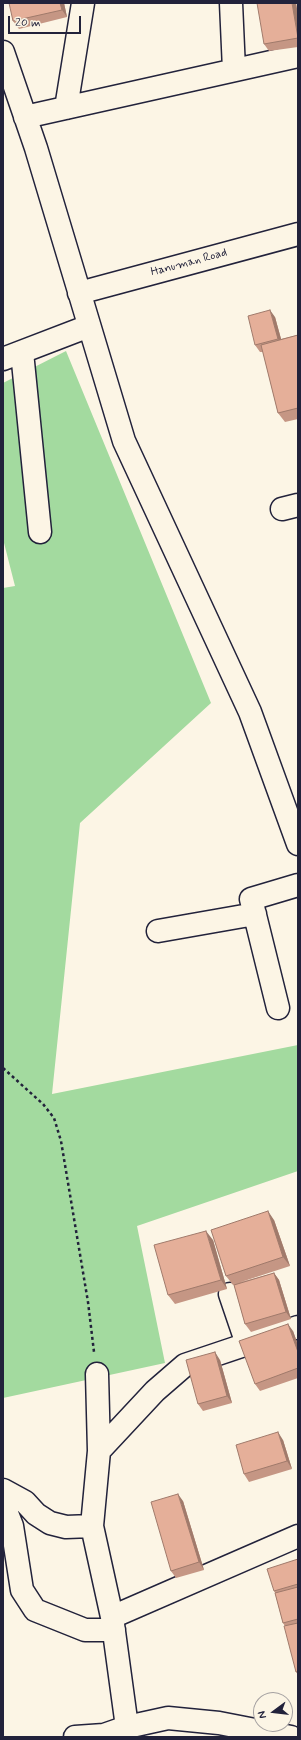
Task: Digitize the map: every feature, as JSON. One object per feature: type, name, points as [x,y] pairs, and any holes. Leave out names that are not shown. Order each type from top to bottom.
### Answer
[{"type":"street","points":[[66,108],[83,3]]},
{"type":"street","points":[[230,3],[234,70]]},
{"type":"street","points":[[3,52],[16,107],[79,293],[124,441],[291,802],[298,844]]},
{"type":"street","points":[[16,107],[66,108],[298,56]]},
{"type":"street","name":"Hanuman Road","points":[[79,293],[298,234]]},
{"type":"street","points":[[40,532],[12,355],[89,326]]},
{"type":"street","points":[[278,1008],[251,899],[298,885]]},
{"type":"street","points":[[158,931],[255,914]]},
{"type":"street","points":[[230,1294],[247,1344]]},
{"type":"street","points":[[99,1451],[155,1391],[185,1365],[298,1327]]},
{"type":"street","points":[[97,1374],[99,1451],[92,1526],[113,1623],[127,1727]]},
{"type":"street","points":[[3,1490],[25,1502],[36,1514],[50,1523],[66,1527],[92,1526]]},
{"type":"street","points":[[3,1504],[12,1526],[12,1588],[35,1610],[85,1630],[113,1623],[298,1536]]},
{"type":"street","points":[[75,1737],[104,1736],[127,1727],[168,1718],[219,1723],[291,1737]]},
{"type":"path","points":[[3,1068],[43,1104],[54,1118],[61,1141],[88,1302],[97,1374]]},
{"type":"green space","points":[[66,351],[211,703],[80,823],[52,1094],[298,1045],[298,1171],[137,1226],[165,1363],[3,1398],[3,588],[15,586],[3,539],[3,383]]},
{"type":"building","points":[[9,3],[60,3],[62,10],[13,21]]},
{"type":"building","points":[[257,3],[292,3],[298,38],[264,44]]},
{"type":"building","points":[[270,310],[278,339],[255,345],[248,316]]},
{"type":"building","points":[[298,335],[298,408],[278,413],[261,345]]},
{"type":"building","points":[[268,1211],[283,1257],[226,1276],[211,1230]]},
{"type":"building","points":[[206,1231],[221,1280],[168,1295],[154,1245]]},
{"type":"building","points":[[274,1273],[286,1312],[245,1324],[234,1285]]},
{"type":"building","points":[[288,1324],[298,1352],[298,1368],[255,1384],[239,1341]]},
{"type":"building","points":[[215,1352],[227,1396],[198,1404],[186,1360]]},
{"type":"building","points":[[278,1432],[287,1461],[244,1474],[236,1445]]},
{"type":"building","points":[[178,1494],[199,1562],[171,1571],[151,1502]]},
{"type":"building","points":[[298,1559],[298,1584],[274,1591],[267,1569]]},
{"type":"building","points":[[298,1587],[298,1619],[283,1623],[275,1593]]},
{"type":"building","points":[[298,1623],[298,1671],[296,1672],[284,1626]]}]
